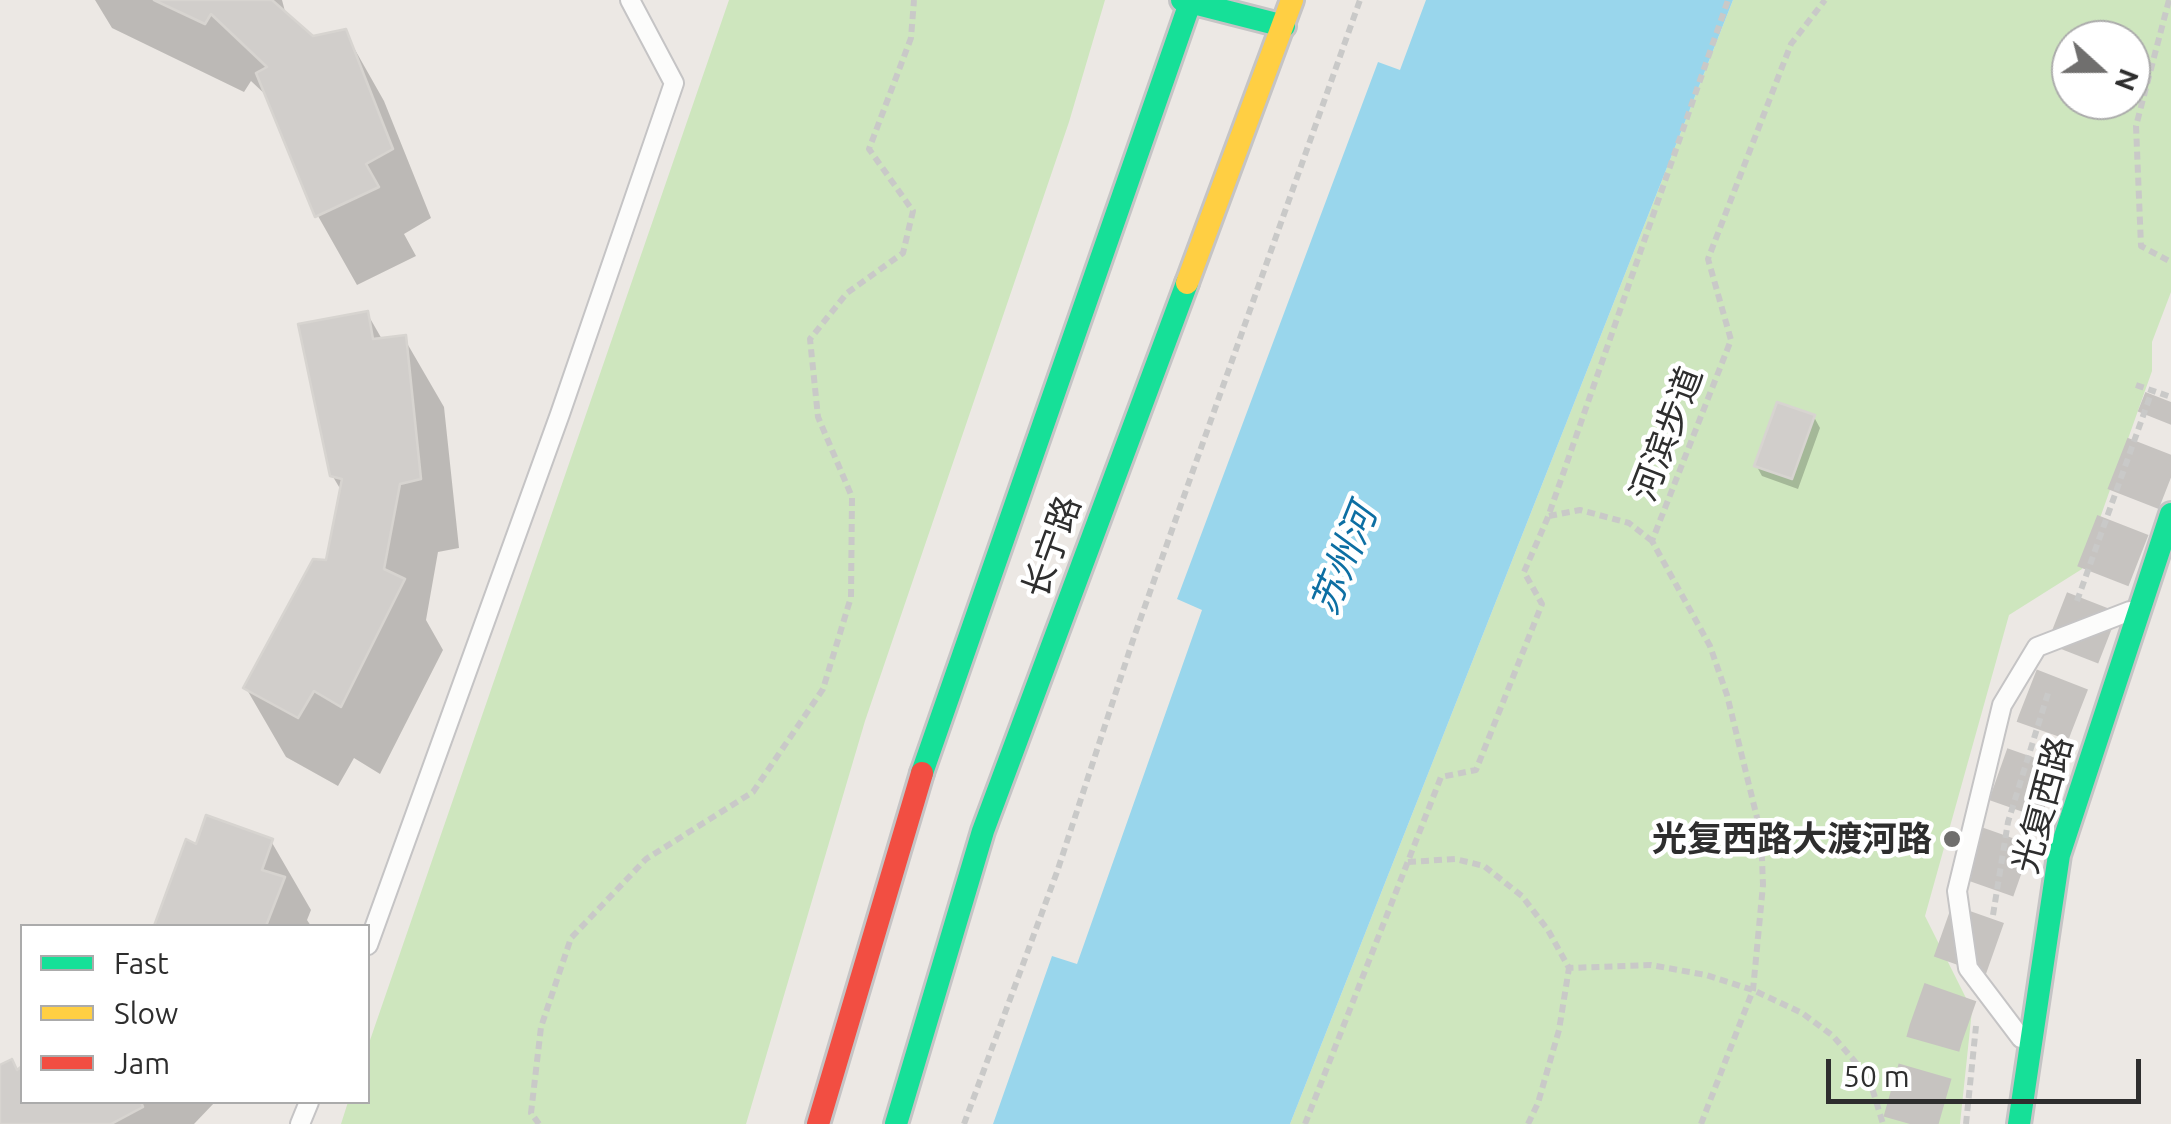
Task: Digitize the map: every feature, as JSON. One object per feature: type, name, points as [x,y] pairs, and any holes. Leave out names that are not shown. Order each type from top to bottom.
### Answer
[{"type":"main road","name":"长宁路","points":[[896,1124],[983,831],[1292,0]]},
{"type":"main road","name":"长宁路","points":[[818,1124],[907,815],[1188,1]]},
{"type":"main road","points":[[1188,1],[1284,26]]},
{"type":"main road","name":"光复西路","points":[[2019,1124],[2060,856],[2171,514]]},
{"type":"lane","points":[[370,940],[560,414],[674,83],[630,0]]},
{"type":"lane","points":[[2030,1050],[1968,968],[1957,890],[2002,704],[2037,647],[2139,608]]},
{"type":"path","points":[[539,1124],[531,1113],[541,1026],[571,938],[646,859],[753,792],[823,689],[851,597],[852,497],[818,417],[810,340],[847,293],[903,253],[913,211],[870,149],[911,38],[914,0]]},
{"type":"path","points":[[964,1124],[1056,872],[1134,638],[1360,0]]},
{"type":"path","points":[[1305,1124],[1441,778],[1476,770],[1528,642],[1542,604],[1524,572],[1548,517],[1728,0]]},
{"type":"path","name":"河滨步道","points":[[1701,1124],[1754,990],[1764,885],[1761,834],[1727,695],[1710,646],[1652,541],[1731,340],[1708,258],[1791,44],[1824,0]]},
{"type":"path","points":[[2169,0],[2136,126],[2141,246],[2171,262]]},
{"type":"path","points":[[2136,385],[2171,397]]},
{"type":"path","points":[[1548,517],[1580,510],[1628,524],[1652,541]]},
{"type":"path","points":[[1408,862],[1455,858],[1484,866],[1522,896],[1548,930],[1569,968],[1559,1030],[1528,1124]]},
{"type":"path","points":[[1569,968],[1652,965],[1706,975],[1754,990],[1802,1013],[1833,1036],[1869,1078],[1883,1124]]},
{"type":"green space","points":[[729,0],[1105,0],[1069,122],[865,721],[746,1124],[341,1124],[347,1104],[370,1104],[370,1040]]},
{"type":"green space","points":[[1733,0],[2171,0],[2171,292],[2152,342],[2152,371],[2082,569],[2009,615],[1925,916],[1972,1010],[1960,1124],[1290,1124]]},
{"type":"water","name":"苏州河","points":[[1426,0],[1733,0],[1290,1124],[993,1124],[1052,956],[1077,964],[1202,610],[1177,599],[1378,62],[1400,70]]},
{"type":"building","points":[[154,0],[272,0],[313,36],[346,29],[393,149],[366,164],[379,187],[315,217],[256,73],[267,67],[211,14],[205,24]]},
{"type":"building","points":[[368,311],[373,339],[406,335],[421,479],[400,484],[384,569],[405,579],[341,707],[314,691],[298,718],[243,688],[313,559],[326,560],[342,479],[330,476],[298,324]]},
{"type":"building","points":[[1777,402],[1815,415],[1792,479],[1754,466]]},
{"type":"building","points":[[206,815],[273,839],[262,870],[285,877],[267,924],[155,924],[186,839],[196,844]]},
{"type":"building","points":[[12,1059],[17,1070],[20,1068],[20,1104],[143,1107],[111,1124],[0,1124],[0,1065]]},
{"type":"tunnel","points":[[1910,1124],[1936,1033],[2045,724],[2171,402]]},
{"type":"traffic: fast","points":[[1182,0],[1284,26]]},
{"type":"traffic: fast","points":[[922,773],[1191,0]]},
{"type":"traffic: fast","points":[[896,1124],[983,831],[1187,283]]},
{"type":"traffic: fast","points":[[2019,1124],[2059,855],[2171,514]]},
{"type":"traffic: slow","points":[[1187,283],[1292,0]]},
{"type":"traffic: jam","points":[[818,1124],[922,773]]},
{"type":"place","name":"光复西路大渡河路","points":[[1952,839]]}]
